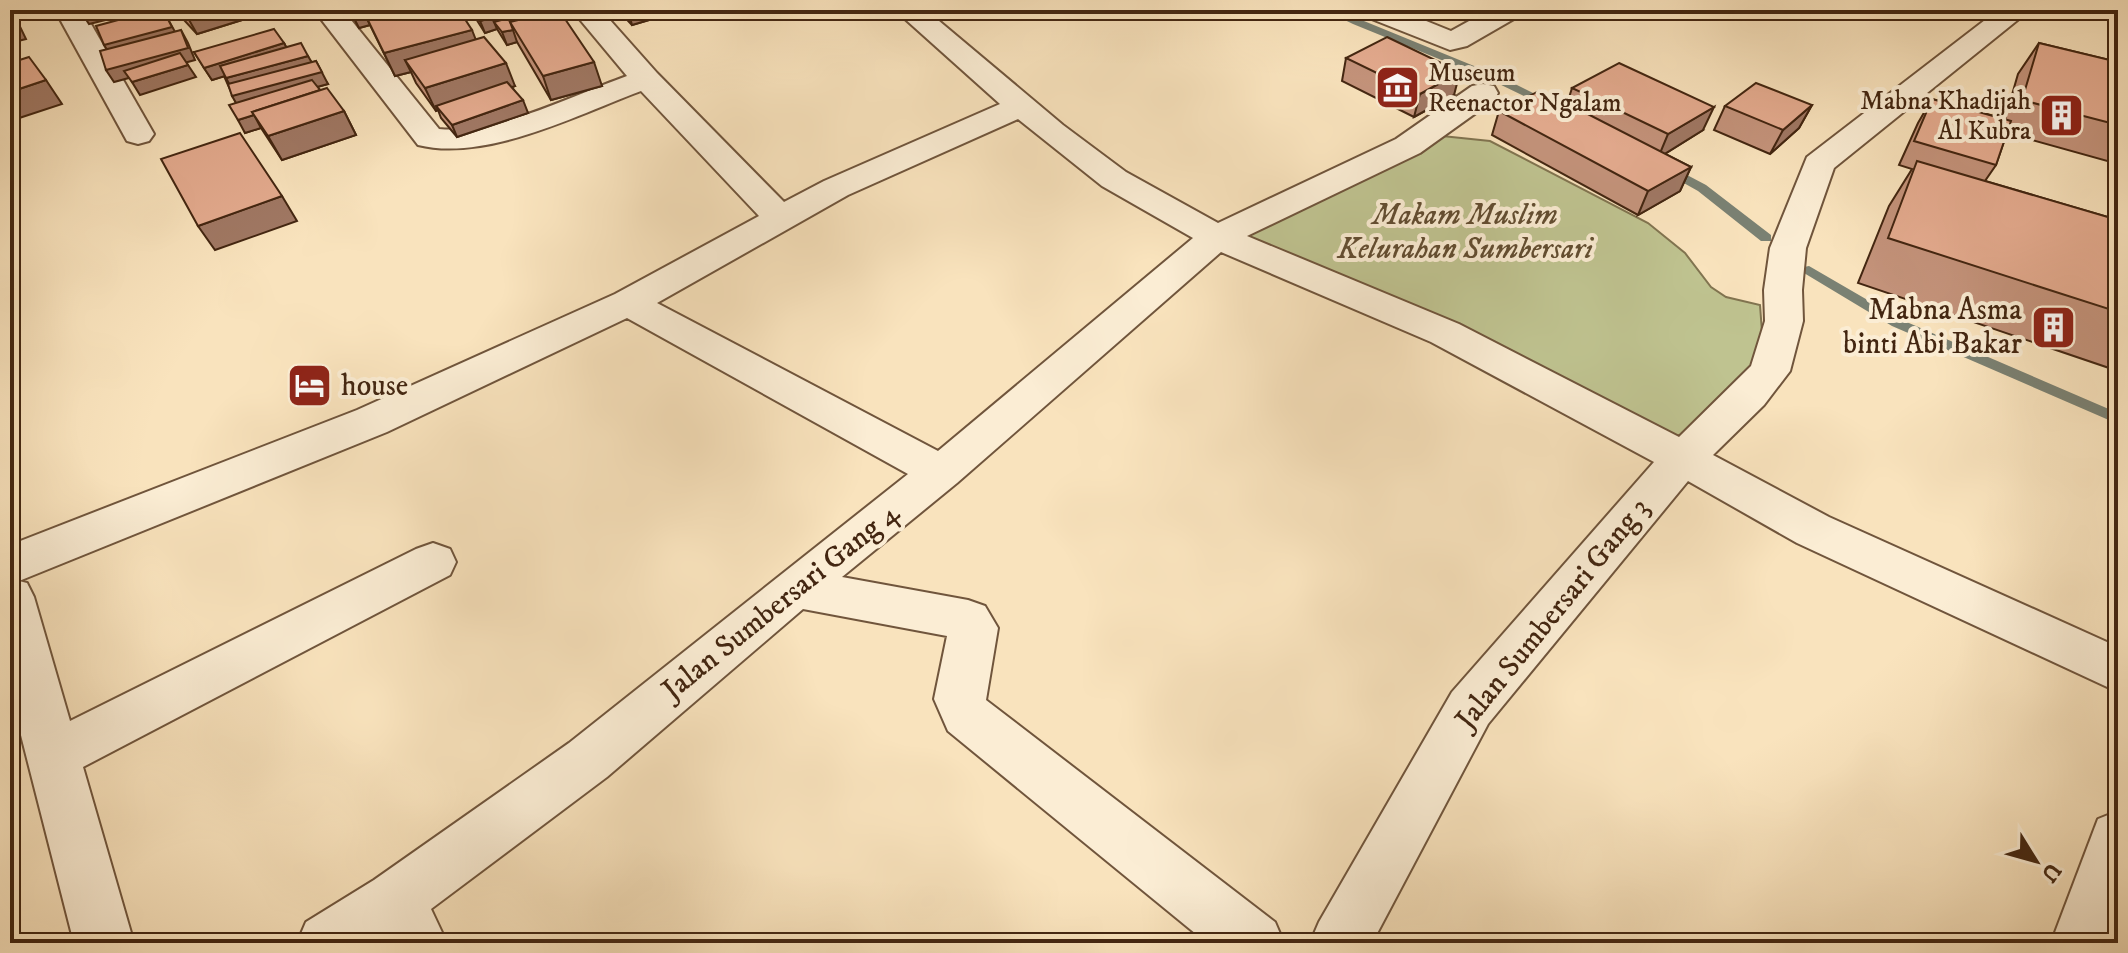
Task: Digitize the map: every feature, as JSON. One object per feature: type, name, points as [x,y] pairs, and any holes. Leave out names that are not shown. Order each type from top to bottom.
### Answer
[{"type":"street","points":[[69,10],[138,134]]},
{"type":"street","points":[[328,10],[429,138],[441,141],[482,137],[646,79]]},
{"type":"street","points":[[586,10],[646,79],[779,217]]},
{"type":"street","points":[[909,10],[1021,106],[1114,179],[1217,237],[1445,333],[1813,530],[2118,670]]},
{"type":"street","points":[[1374,10],[1450,41],[1509,10]]},
{"type":"street","name":"Jalan Sumbersari Gang 3","points":[[1340,943],[1470,708],[1682,459],[1770,371],[1784,321],[1783,290],[1788,248],[1819,164],[2016,10]]},
{"type":"street","name":"Jalan Sumbersari Gang 4","points":[[327,943],[406,922],[588,760],[795,588],[941,472],[1217,237],[1408,146],[1483,93]]},
{"type":"street","points":[[10,565],[372,421],[628,303],[836,188],[1021,106]]},
{"type":"street","points":[[628,303],[941,472]]},
{"type":"street","points":[[51,757],[433,562]]},
{"type":"street","points":[[795,588],[968,620],[973,628],[960,699],[966,715],[1254,943]]},
{"type":"street","points":[[10,597],[104,943]]},
{"type":"street","points":[[2081,943],[2118,838]]},
{"type":"green space","name":"Makam Muslim Kelurahan Sumbersari","points":[[1442,136],[1490,141],[1648,223],[1685,253],[1711,287],[1726,297],[1760,305],[1764,359],[1683,442],[1248,240],[1249,233]]},
{"type":"building","points":[[163,10],[172,27],[104,45],[96,26]]},
{"type":"building","points":[[350,10],[363,10],[364,13],[353,16]]},
{"type":"building","points":[[363,10],[459,10],[472,30],[384,53]]},
{"type":"building","points":[[472,10],[519,10],[480,21]]},
{"type":"building","points":[[539,10],[555,11],[510,22],[513,30],[502,32],[494,22]]},
{"type":"building","points":[[559,10],[594,62],[543,76],[510,22]]},
{"type":"building","points":[[10,12],[17,27],[10,29]]},
{"type":"building","points":[[274,29],[284,43],[204,68],[194,52]]},
{"type":"building","points":[[181,30],[188,48],[106,70],[100,51]]},
{"type":"building","points":[[484,37],[506,63],[425,88],[405,60]]},
{"type":"building","points":[[1387,37],[1460,72],[1420,94],[1346,58]]},
{"type":"building","points":[[301,43],[308,56],[226,78],[220,66]]},
{"type":"building","points":[[2039,43],[2118,62],[2118,125],[2022,100]]},
{"type":"building","points":[[180,53],[188,65],[132,82],[124,71]]},
{"type":"building","points":[[29,57],[46,80],[10,92],[10,63]]},
{"type":"building","points":[[316,61],[322,72],[232,96],[228,84]]},
{"type":"building","points":[[1619,63],[1714,107],[1668,134],[1572,88]]},
{"type":"building","points":[[312,80],[320,90],[252,112],[254,115],[238,120],[229,105]]},
{"type":"building","points":[[507,82],[523,100],[452,125],[436,106]]},
{"type":"building","points":[[1756,83],[1812,105],[1783,130],[1725,106]]},
{"type":"building","points":[[327,88],[344,111],[268,136],[252,112]]},
{"type":"building","points":[[1541,90],[1691,167],[1648,191],[1499,111]]},
{"type":"building","points":[[1932,99],[2011,121],[1996,165],[1914,141]]},
{"type":"building","points":[[240,133],[282,196],[198,226],[161,159]]},
{"type":"building","points":[[1917,161],[2118,220],[2118,312],[1888,238]]},
{"type":"waterway","points":[[1329,10],[1497,79],[1551,105]]},
{"type":"waterway","points":[[1670,170],[1702,188],[1766,238]]},
{"type":"waterway","points":[[1809,270],[1897,323],[2118,419]]},
{"type":"place","name":"Museum Reenactor Ngalam","points":[[1397,88]]},
{"type":"place","name":"Mabna Khadijah Al Kubra","points":[[2062,116]]},
{"type":"place","name":"Mabna Asma binti Abi Bakar","points":[[2053,327]]},
{"type":"place","name":"house","points":[[310,386]]}]
